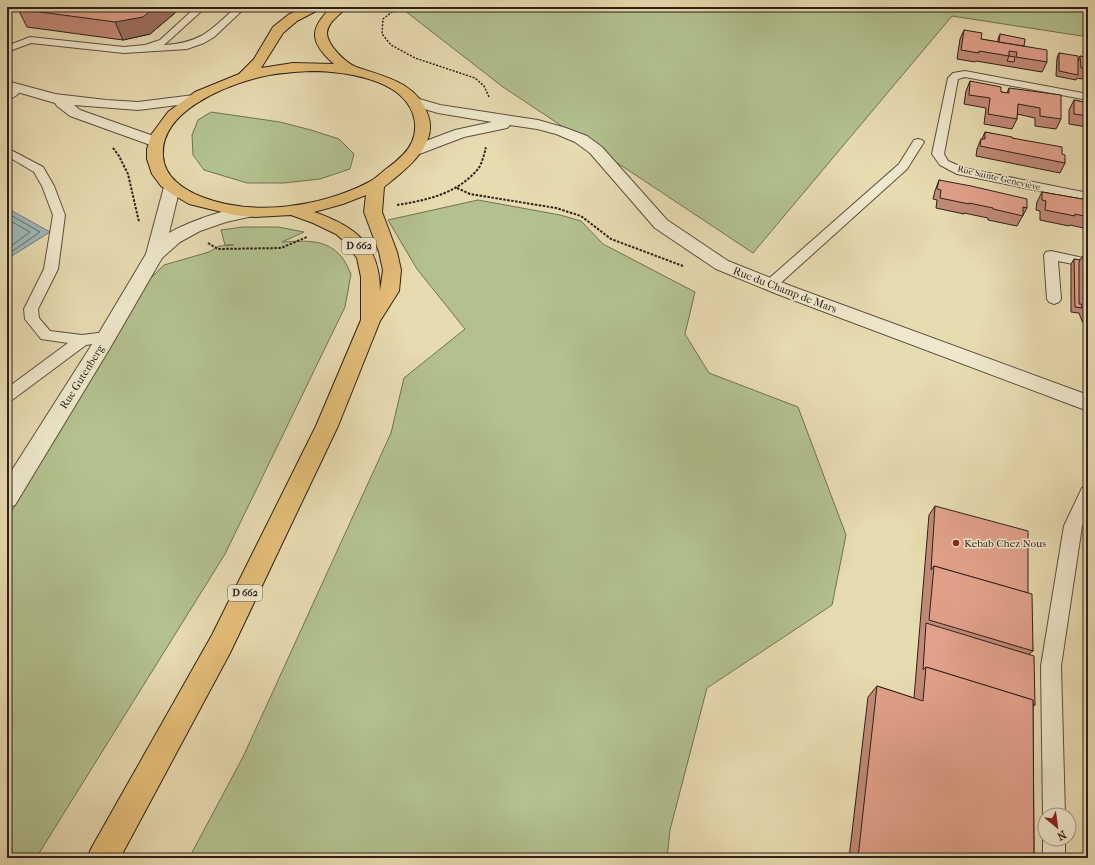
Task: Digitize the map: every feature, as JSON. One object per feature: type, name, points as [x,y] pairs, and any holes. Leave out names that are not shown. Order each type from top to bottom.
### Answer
[{"type":"main road","points":[[244,77],[255,67],[263,56],[271,40],[281,27],[297,15],[313,7]]},
{"type":"main road","points":[[340,7],[324,21],[320,36],[323,45],[329,53],[350,70]]},
{"type":"main road","points":[[325,67],[350,70],[371,74],[390,82],[405,91],[416,102],[422,113],[424,124],[422,137],[416,150],[393,174],[376,185],[338,201],[294,210],[248,212],[224,209],[204,204],[186,196],[172,187],[162,177],[156,166],[154,154],[156,142],[169,119],[194,99],[220,86],[244,77],[270,71],[325,67]]},
{"type":"main road","name":"D 662","points":[[103,858],[221,644],[327,426],[371,320],[390,291],[392,270],[388,252],[373,212],[376,185]]},
{"type":"main road","name":"D 662","points":[[294,210],[335,225],[358,243],[365,256],[370,271],[371,320]]},
{"type":"street","points":[[10,90],[54,98],[138,106],[194,99]]},
{"type":"street","points":[[54,98],[76,113],[156,142]]},
{"type":"street","name":"Rue du Champ de Mars","points":[[416,102],[438,109],[486,116],[561,131],[581,139],[596,150],[661,224],[722,265],[770,285],[1088,403]]},
{"type":"street","name":"Rue du Champ de Mars","points":[[416,150],[460,133],[487,127],[519,123]]},
{"type":"street","name":"Rue Gutenberg","points":[[7,498],[155,254],[172,187]]},
{"type":"street","name":"Rue Gutenberg","points":[[155,254],[176,237],[192,229],[219,218],[248,212]]},
{"type":"lane","points":[[147,48],[162,42],[201,7]]},
{"type":"lane","points":[[7,49],[30,40],[124,50],[168,48],[192,44],[206,38],[241,7]]},
{"type":"lane","name":"Rue Sainte-Geneviève","points":[[1088,96],[965,74],[957,75],[952,78],[938,154],[944,163],[961,171],[1088,197]]},
{"type":"lane","points":[[770,285],[903,166],[918,142]]},
{"type":"lane","points":[[7,151],[39,170],[48,186],[59,215],[51,270],[31,309],[32,319],[46,335],[82,340],[106,337]]},
{"type":"lane","points":[[1054,299],[1052,255],[1088,263]]},
{"type":"lane","points":[[7,396],[82,340]]},
{"type":"lane","points":[[1054,807],[1051,666],[1073,526],[1088,493]]},
{"type":"lane","points":[[1054,847],[1054,858]]},
{"type":"green space","points":[[400,7],[1088,7],[1088,37],[952,16],[753,253],[503,87]]},
{"type":"green space","points":[[211,112],[280,122],[339,139],[354,154],[350,169],[320,179],[284,183],[247,183],[204,170],[193,155],[192,135],[198,120]]},
{"type":"green space","points":[[478,200],[560,215],[581,221],[603,244],[695,292],[685,334],[709,373],[798,407],[846,535],[832,605],[707,688],[670,830],[667,858],[189,858],[243,757],[391,433],[404,378],[465,329],[417,269],[388,220]]},
{"type":"green space","points":[[243,227],[278,227],[304,232],[282,242],[298,241],[320,243],[334,250],[343,259],[351,274],[345,307],[225,554],[36,858],[7,858],[7,519],[148,281],[164,265],[209,252],[219,246],[234,245],[225,245],[221,230]]},
{"type":"water","points":[[7,208],[50,232],[7,259]]},
{"type":"building","points":[[22,7],[155,7],[143,17],[115,22],[18,9]]},
{"type":"building","points":[[964,30],[982,33],[981,39],[1047,50],[1047,62],[1016,57],[1017,52],[1009,51],[1009,56],[979,51],[979,53],[961,50]]},
{"type":"building","points":[[1000,34],[1025,39],[1024,46],[999,42]]},
{"type":"building","points":[[1059,53],[1078,56],[1078,75],[1059,71]]},
{"type":"building","points":[[1009,56],[1015,57],[1014,62],[1007,61]]},
{"type":"building","points":[[1080,56],[1088,58],[1088,69],[1081,68]]},
{"type":"building","points":[[970,81],[1001,87],[1001,92],[1009,93],[1009,88],[1061,95],[1061,119],[1040,116],[1040,108],[1018,104],[1017,119],[988,114],[990,98],[969,95]]},
{"type":"building","points":[[1074,100],[1088,103],[1088,116],[1074,114]]},
{"type":"building","points":[[985,132],[1062,147],[1062,154],[1065,155],[1065,163],[980,146],[981,139],[985,139]]},
{"type":"building","points":[[939,180],[1027,199],[1027,208],[1023,207],[1023,216],[993,208],[940,198],[941,190],[937,189]]},
{"type":"building","points":[[1042,192],[1088,200],[1088,217],[1045,210],[1046,201],[1042,200]]},
{"type":"building","points":[[1074,259],[1080,260],[1079,304],[1081,304],[1082,308],[1075,307]]},
{"type":"building","points":[[935,506],[1028,531],[1028,593],[934,566],[931,570]]},
{"type":"building","points":[[934,566],[1032,594],[1033,651],[929,620]]},
{"type":"building","points":[[926,623],[1034,656],[1035,705],[1033,705],[1033,700],[926,667],[923,670]]},
{"type":"building","points":[[926,667],[1033,700],[1034,858],[975,858],[963,854],[963,858],[858,858],[877,686],[923,701]]},
{"type":"place","name":"Kebab Chez Nous","points":[[956,543]]}]
